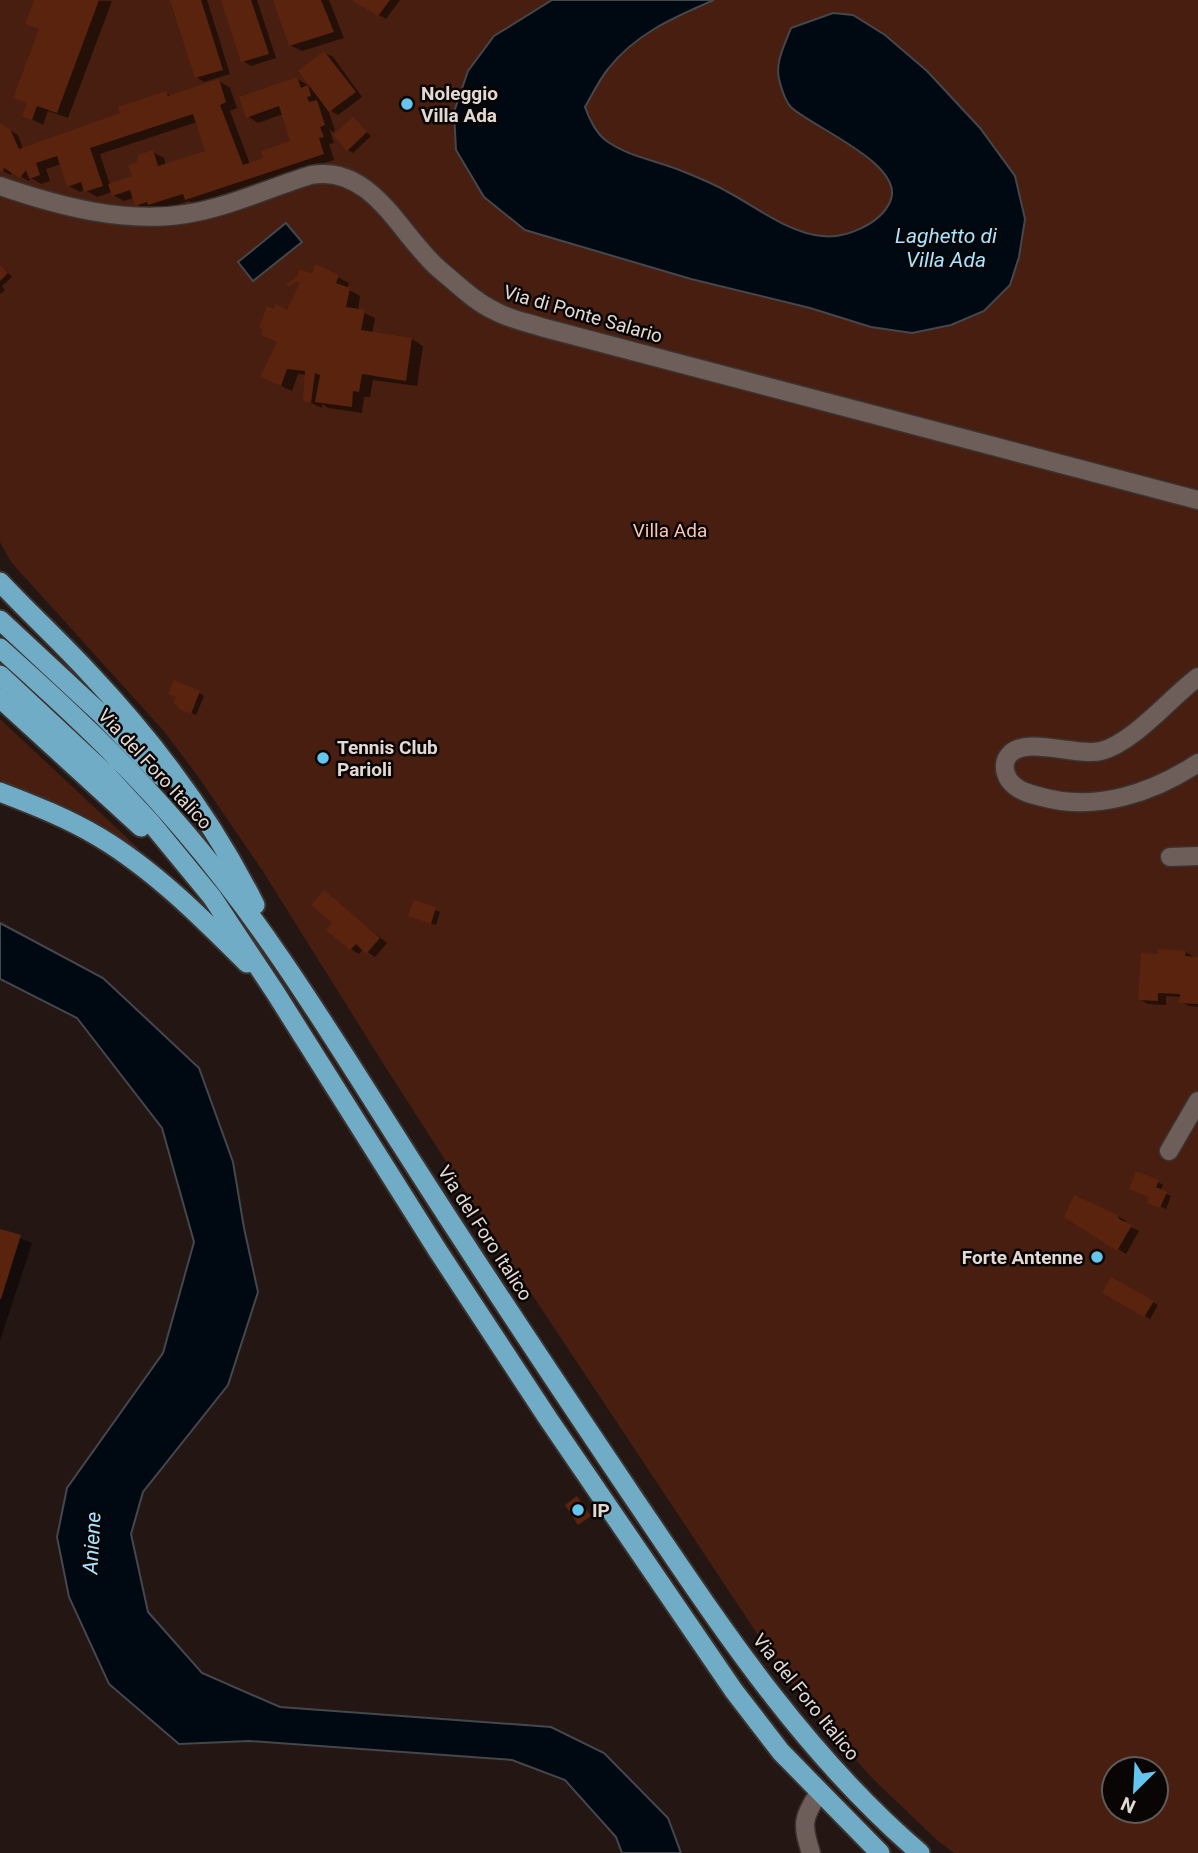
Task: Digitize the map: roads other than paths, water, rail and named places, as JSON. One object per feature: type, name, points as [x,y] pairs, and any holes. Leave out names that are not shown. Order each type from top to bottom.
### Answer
[{"type":"highway","points":[[0,582],[73,655],[134,723],[234,864],[277,950]]},
{"type":"highway","points":[[0,620],[100,713],[209,826]]},
{"type":"highway","name":"Via del Foro Italico","points":[[0,649],[87,728],[160,804],[221,876],[277,950],[450,1221],[731,1640],[805,1738],[869,1807],[919,1853]]},
{"type":"highway","name":"Via del Foro Italico","points":[[0,675],[104,772],[152,824],[224,913],[438,1251],[556,1431],[734,1691],[781,1752],[880,1853]]},
{"type":"highway","points":[[0,698],[196,876]]},
{"type":"highway","points":[[0,792],[58,816],[115,847],[187,905],[275,992]]},
{"type":"street","name":"Via di Ponte Salario","points":[[0,186],[97,211],[131,216],[159,216],[202,210],[310,175],[326,173],[344,176],[377,200],[436,267],[495,312],[554,330],[1198,500]]},
{"type":"street","points":[[1198,677],[1113,748],[1084,753],[1023,746],[1010,754],[1005,769],[1011,783],[1022,791],[1061,801],[1088,803],[1116,798],[1172,780],[1198,763]]},
{"type":"street","points":[[1170,857],[1198,856]]},
{"type":"street","points":[[1169,1151],[1198,1101]]},
{"type":"street","points":[[811,1853],[804,1819],[819,1793]]},
{"type":"water","name":"Laghetto di Villa Ada","points":[[552,0],[714,0],[656,28],[630,46],[608,69],[585,107],[589,117],[600,135],[617,147],[704,180],[797,230],[822,236],[841,235],[870,223],[885,210],[890,202],[892,188],[885,175],[872,161],[790,106],[780,82],[778,66],[791,28],[833,13],[853,15],[885,35],[927,71],[980,128],[1015,176],[1025,219],[1019,257],[1010,285],[984,311],[951,325],[912,333],[871,327],[810,308],[691,279],[525,230],[484,197],[456,150],[454,112],[468,71],[494,36]]},
{"type":"water","points":[[286,223],[302,242],[253,281],[238,262]]},
{"type":"water","name":"Aniene","points":[[0,923],[103,978],[199,1068],[233,1162],[258,1292],[228,1385],[143,1492],[131,1534],[148,1612],[202,1673],[280,1707],[551,1727],[604,1753],[668,1818],[681,1853],[622,1853],[616,1837],[565,1780],[512,1760],[249,1741],[179,1744],[109,1684],[69,1597],[57,1537],[67,1488],[163,1353],[194,1242],[162,1128],[77,1018],[0,979]]},
{"type":"place","name":"Noleggio Villa Ada","points":[[407,104]]},
{"type":"place","name":"Tennis Club Parioli","points":[[323,758]]},
{"type":"place","name":"Forte Antenne","points":[[1097,1257]]},
{"type":"place","name":"IP","points":[[578,1510]]},
{"type":"park label","name":"Villa Ada","points":[[670,530]]}]
